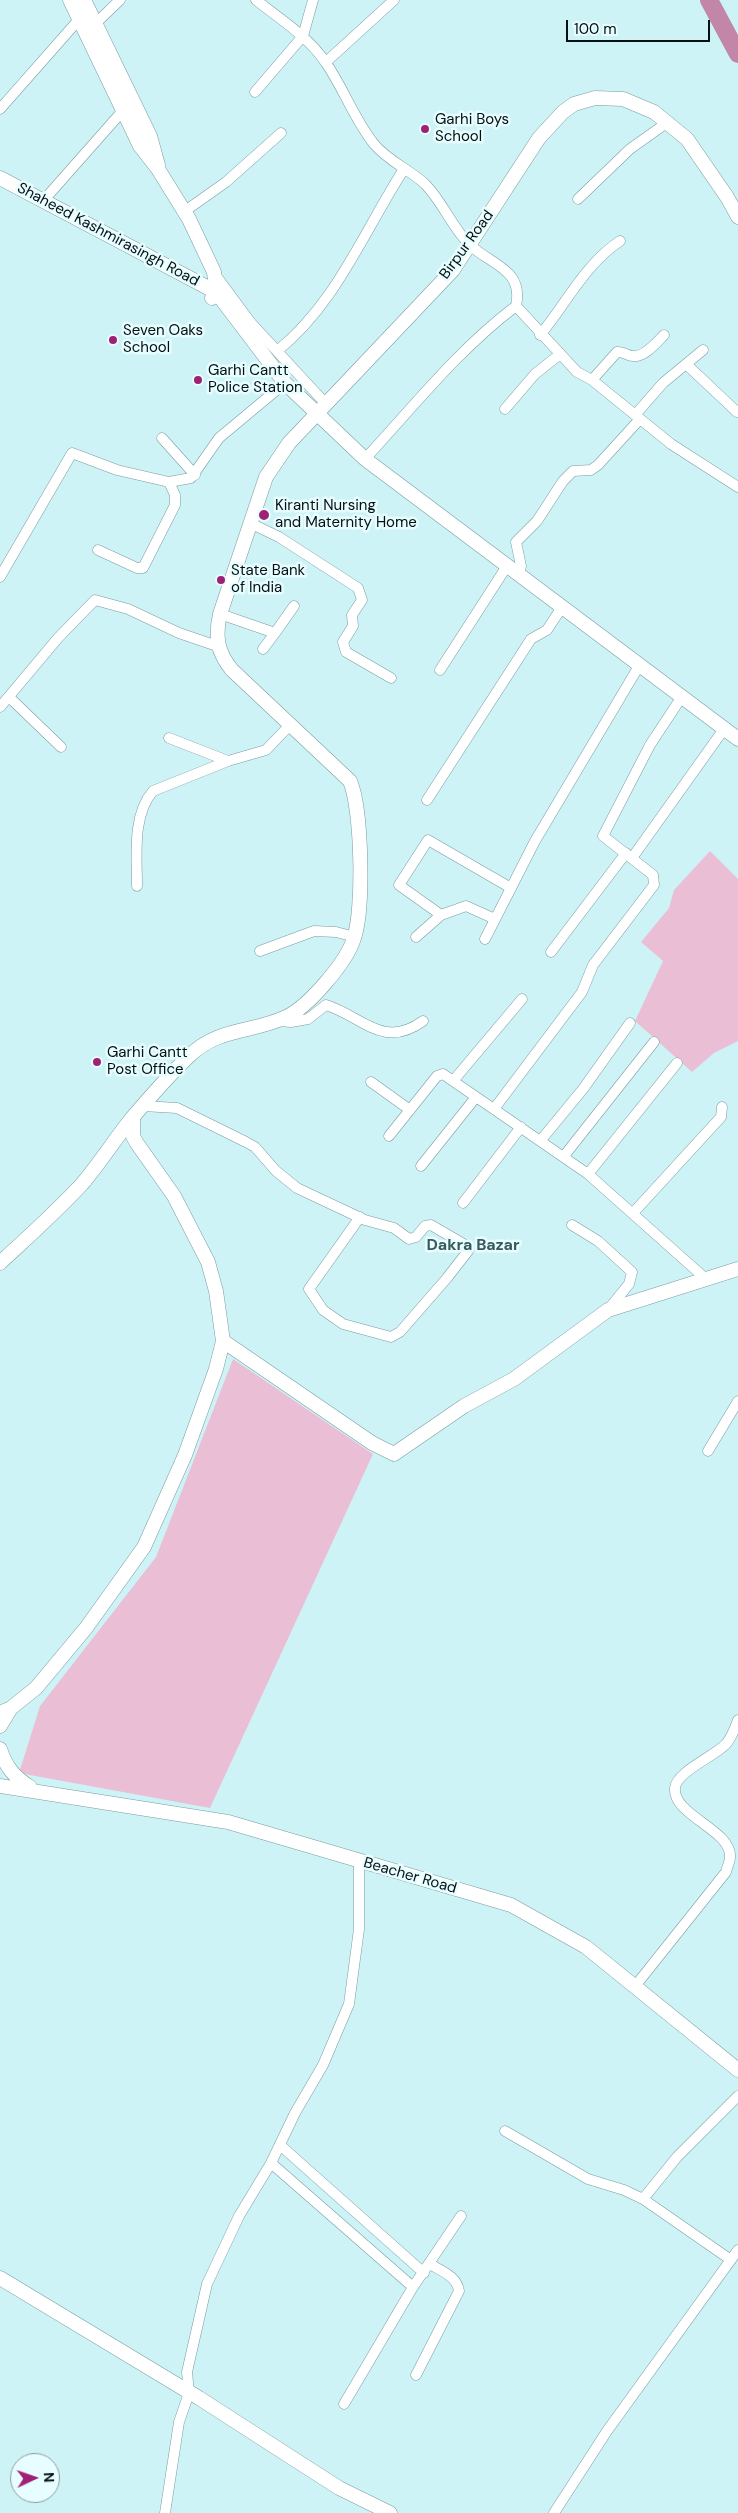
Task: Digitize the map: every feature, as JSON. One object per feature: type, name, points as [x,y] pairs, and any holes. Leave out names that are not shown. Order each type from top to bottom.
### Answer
[{"type":"street","points":[[70,0],[84,9],[95,24],[127,106],[140,146],[158,168],[185,211],[214,272],[251,323],[277,351],[321,409],[365,459],[738,739]]},
{"type":"street","points":[[95,24],[120,0]]},
{"type":"street","points":[[256,0],[303,36],[326,62],[364,130],[376,147],[425,184],[470,246],[499,265],[512,278],[518,294],[516,306],[490,326],[450,366],[365,459]]},
{"type":"street","points":[[255,92],[303,36],[314,0]]},
{"type":"street","points":[[326,62],[394,0]]},
{"type":"street","points":[[84,9],[127,106]]},
{"type":"street","points":[[0,109],[84,9]]},
{"type":"street","name":"Birpur Road","points":[[218,646],[217,626],[220,614],[266,478],[289,443],[453,270],[539,138],[563,112],[574,104],[595,98],[623,99],[654,112],[668,122]]},
{"type":"street","points":[[43,201],[127,106]]},
{"type":"street","points":[[578,199],[630,149],[668,122],[687,139],[727,197],[738,217]]},
{"type":"street","points":[[185,211],[226,182],[281,133]]},
{"type":"street","points":[[277,351],[295,337],[326,300],[360,247],[404,169]]},
{"type":"street","name":"Shaheed Kashmirasingh Road","points":[[0,178],[217,297]]},
{"type":"street","name":"Shaheed Kashmirasingh Road","points":[[0,187],[217,297]]},
{"type":"street","points":[[540,335],[563,307],[584,275],[620,240]]},
{"type":"street","points":[[214,272],[217,297],[285,383],[321,409]]},
{"type":"street","points":[[516,306],[540,335],[577,372],[592,380],[671,444],[738,487]]},
{"type":"street","points":[[592,380],[617,352],[623,352],[632,356],[640,355],[664,335]]},
{"type":"street","points":[[440,670],[513,570],[521,566],[516,542],[537,520],[563,481],[573,471],[591,470],[598,465],[638,417],[652,394],[702,350]]},
{"type":"street","points":[[505,408],[535,374],[559,355]]},
{"type":"street","points":[[686,364],[736,412]]},
{"type":"street","points":[[0,577],[72,453],[117,470],[169,482],[185,479],[195,475],[219,438],[285,383]]},
{"type":"street","points":[[162,438],[195,475]]},
{"type":"street","points":[[98,550],[137,568],[143,568],[175,506],[175,495],[169,482]]},
{"type":"street","points":[[250,523],[279,537],[358,588],[362,600],[352,615],[353,626],[343,642],[343,648],[346,652],[391,678]]},
{"type":"street","points":[[0,708],[58,638],[95,600],[128,609],[186,636],[218,646],[222,658],[232,670],[350,781],[354,791],[360,853],[358,914],[355,937],[350,949],[313,999],[286,1017],[216,1037],[190,1055],[133,1117],[83,1183],[0,1263]]},
{"type":"street","points":[[264,649],[294,606]]},
{"type":"street","points":[[427,800],[530,639],[547,630],[562,607]]},
{"type":"street","points":[[220,614],[275,633]]},
{"type":"street","points":[[485,939],[535,841],[639,666]]},
{"type":"street","points":[[9,697],[61,747]]},
{"type":"street","points":[[494,1109],[582,992],[593,965],[652,889],[655,879],[653,875],[603,836],[604,830],[650,745],[681,698]]},
{"type":"street","points":[[137,886],[137,840],[142,811],[146,799],[153,791],[173,781],[228,761],[266,750],[290,725]]},
{"type":"street","points":[[551,952],[629,855],[724,729]]},
{"type":"street","points":[[169,738],[228,761]]},
{"type":"street","points":[[441,915],[399,885],[428,840],[511,888]]},
{"type":"street","points":[[416,937],[441,915],[466,906],[495,920]]},
{"type":"street","points":[[260,951],[314,931],[336,932],[355,937]]},
{"type":"street","points":[[453,1081],[522,999]]},
{"type":"street","points":[[275,1020],[291,1022],[308,1019],[326,1005],[356,1021],[384,1032],[403,1031],[423,1021]]},
{"type":"street","points":[[541,1140],[583,1089],[630,1024]]},
{"type":"street","points":[[564,1156],[654,1042]]},
{"type":"street","points":[[588,1174],[677,1063]]},
{"type":"street","points":[[389,1136],[437,1076],[443,1074],[588,1174],[706,1279]]},
{"type":"street","points":[[371,1082],[410,1110]]},
{"type":"street","points":[[421,1166],[476,1096]]},
{"type":"street","points":[[143,1106],[177,1108],[246,1142],[255,1147],[276,1171],[297,1188],[360,1217],[394,1228],[409,1239],[416,1237],[425,1226],[431,1225],[468,1248],[447,1278],[400,1332],[391,1337],[343,1324],[323,1310],[309,1289],[360,1217]]},
{"type":"street","points":[[633,1213],[721,1117],[722,1107]]},
{"type":"street","points":[[0,1726],[5,1711],[36,1688],[86,1628],[144,1546],[185,1455],[216,1369],[222,1342],[216,1291],[208,1262],[174,1196],[136,1142],[133,1136],[133,1117]]},
{"type":"street","points":[[464,1203],[521,1127]]},
{"type":"street","points":[[222,1342],[372,1443],[394,1454],[464,1406],[514,1379],[608,1310],[629,1284],[632,1272],[598,1241],[572,1226]]},
{"type":"street","points":[[608,1310],[738,1269]]},
{"type":"street","points":[[708,1451],[738,1401]]},
{"type":"street","points":[[636,1985],[726,1872],[730,1856],[727,1845],[685,1808],[676,1796],[675,1788],[677,1782],[691,1769],[726,1744],[738,1720]]},
{"type":"street","points":[[0,1749],[14,1777],[34,1791]]},
{"type":"street","name":"Beacher Road","points":[[0,1786],[228,1822],[511,1905],[586,1947],[636,1985],[738,2070]]},
{"type":"street","points":[[165,2513],[179,2422],[189,2393],[187,2372],[207,2284],[239,2216],[271,2163],[295,2113],[323,2065],[349,2004],[359,1930],[359,1861]]},
{"type":"street","points":[[643,2199],[677,2157],[738,2096]]},
{"type":"street","points":[[505,2131],[588,2179],[624,2190],[643,2199],[730,2260]]},
{"type":"street","points":[[280,2145],[427,2268],[452,2277],[458,2284],[459,2291],[416,2375]]},
{"type":"street","points":[[271,2163],[413,2287]]},
{"type":"street","points":[[344,2404],[413,2287],[461,2216]]},
{"type":"street","points":[[554,2513],[607,2431],[738,2250]]},
{"type":"street","points":[[0,2278],[189,2393],[339,2488],[390,2513]]},
{"type":"shaded area","points":[[710,851],[738,879],[738,1041],[714,1053],[692,1072],[635,1021],[663,961],[641,942],[669,908],[674,890]]},
{"type":"shaded area","points":[[233,1359],[373,1454],[210,1808],[19,1773],[40,1706],[156,1557]]},
{"type":"waterway","points":[[709,0],[738,54]]},
{"type":"place","name":"Garhi Boys School","points":[[425,129]]},
{"type":"place","name":"Seven Oaks School","points":[[113,340]]},
{"type":"place","name":"Garhi Cantt Police Station","points":[[198,380]]},
{"type":"place","name":"Kiranti Nursing and Maternity Home","points":[[264,515]]},
{"type":"place","name":"State Bank of India","points":[[221,580]]},
{"type":"place","name":"Garhi Cantt Post Office","points":[[97,1062]]},
{"type":"district","name":"Dakra Bazar","points":[[473,1246]]}]
